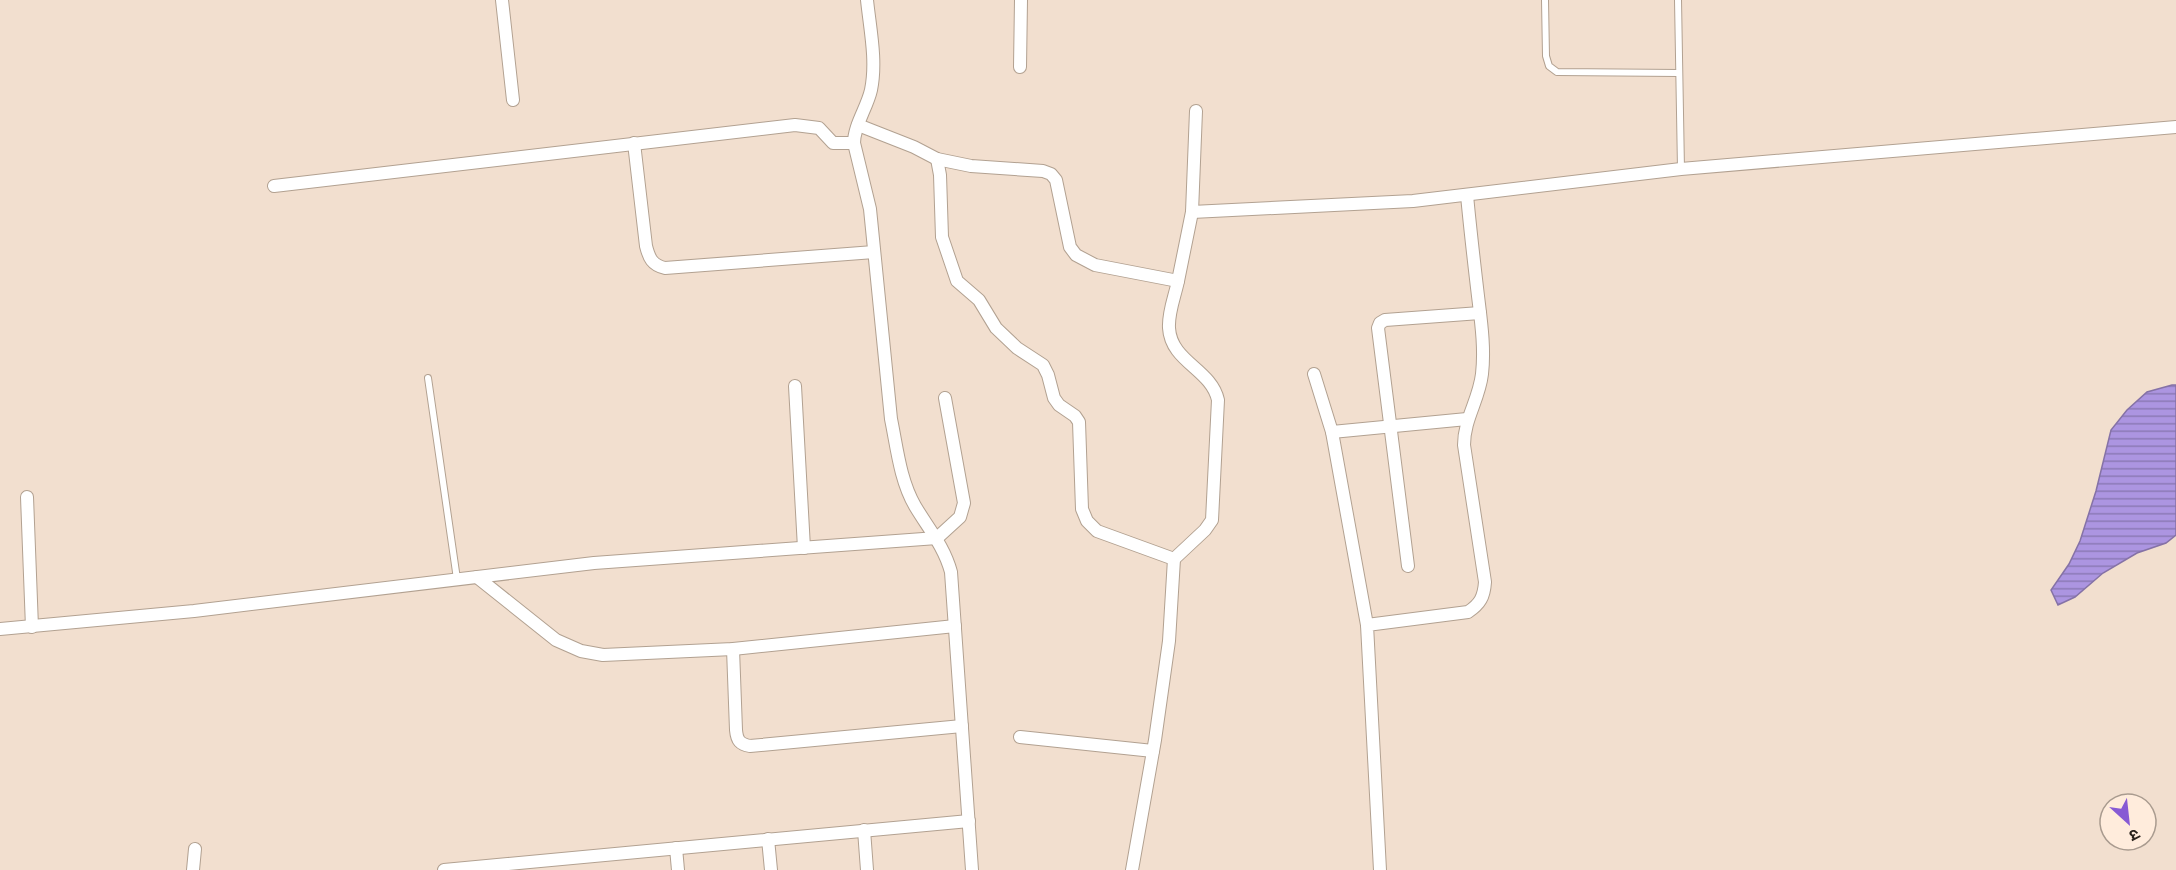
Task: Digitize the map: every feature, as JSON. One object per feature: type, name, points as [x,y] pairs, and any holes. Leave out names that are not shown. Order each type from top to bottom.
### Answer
[{"type":"street","points":[[502,0],[513,99]]},
{"type":"street","points":[[867,0],[873,62],[871,88],[854,143],[870,209],[891,419],[897,450],[904,480],[915,505],[937,538],[947,557],[951,572],[972,870]]},
{"type":"street","points":[[1020,67],[1021,0]]},
{"type":"street","points":[[1132,870],[1169,641],[1174,559],[1205,530],[1212,520],[1218,400],[1209,381],[1179,354],[1172,343],[1169,328],[1192,212],[1196,111]]},
{"type":"street","points":[[274,186],[795,125],[819,128],[833,143],[854,143]]},
{"type":"street","points":[[858,125],[914,147],[937,159],[971,166],[1043,171],[1051,174],[1056,180],[1070,247],[1076,255],[1095,265],[1178,281]]},
{"type":"street","points":[[1192,212],[1413,201],[1681,169],[2176,127]]},
{"type":"street","points":[[634,143],[646,246],[649,259],[656,266],[665,268],[874,252]]},
{"type":"street","points":[[937,159],[940,175],[942,237],[957,281],[979,300],[996,328],[1017,348],[1043,365],[1054,398],[1079,422],[1082,509],[1087,521],[1097,531],[1174,559]]},
{"type":"street","points":[[1367,625],[1468,612],[1477,606],[1484,595],[1485,582],[1464,445],[1467,419],[1477,399],[1482,374],[1483,337],[1467,195]]},
{"type":"street","points":[[1408,566],[1378,328],[1385,320],[1480,313]]},
{"type":"street","points":[[1314,374],[1332,432],[1367,625],[1380,870]]},
{"type":"street","points":[[795,386],[804,548]]},
{"type":"street","points":[[0,629],[194,611],[594,563],[937,538],[960,517],[964,503],[945,398]]},
{"type":"street","points":[[1332,432],[1467,419]]},
{"type":"street","points":[[27,497],[32,627]]},
{"type":"street","points":[[477,577],[556,640],[581,651],[603,656],[734,649],[955,626]]},
{"type":"street","points":[[734,649],[736,730],[737,740],[742,745],[962,726]]},
{"type":"street","points":[[1020,738],[1153,751]]},
{"type":"street","points":[[444,870],[493,868],[587,856],[969,820]]},
{"type":"street","points":[[864,830],[867,870]]},
{"type":"street","points":[[768,839],[771,870]]},
{"type":"street","points":[[676,848],[678,870]]},
{"type":"street","points":[[193,870],[195,849]]},
{"type":"street","points":[[587,856],[588,870]]},
{"type":"lane","points":[[1545,0],[1546,56],[1549,66],[1557,72],[1679,73]]},
{"type":"lane","points":[[1678,0],[1681,169]]},
{"type":"lane","points":[[428,378],[457,580]]},
{"type":"shaded area","points":[[2176,385],[2176,535],[2166,543],[2137,553],[2103,573],[2075,597],[2058,605],[2051,590],[2069,564],[2080,541],[2096,491],[2111,430],[2127,410],[2147,392]]}]
